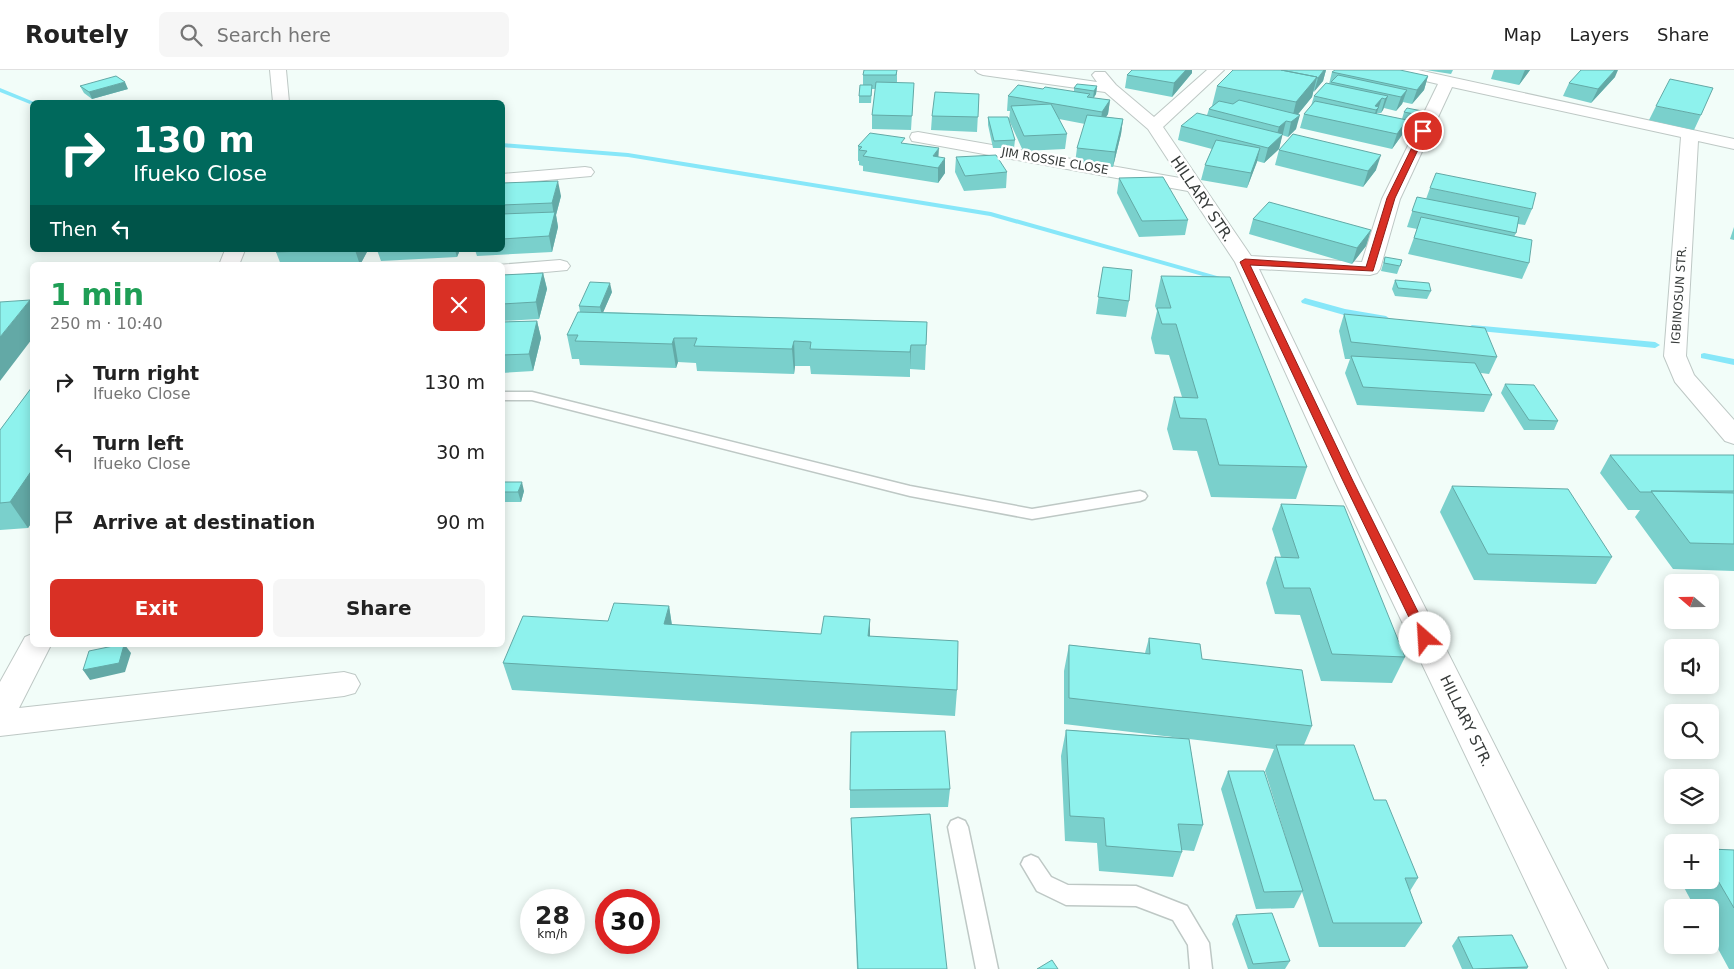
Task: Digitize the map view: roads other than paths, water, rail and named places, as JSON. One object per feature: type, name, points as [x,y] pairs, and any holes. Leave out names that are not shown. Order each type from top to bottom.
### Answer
[{"type":"street","points":[[278,70],[281,100]]},
{"type":"street","points":[[983,70],[1110,88]]},
{"type":"street","name":"HILLARY STR.","points":[[1096,70],[1110,88],[1154,126],[1245,262],[1348,481],[1588,969]]},
{"type":"street","points":[[1154,126],[1216,70]]},
{"type":"street","points":[[1401,70],[1734,144]]},
{"type":"street","points":[[1245,262],[1370,270],[1391,198],[1447,81]]},
{"type":"street","name":"IGBINOSUN STR.","points":[[1690,134],[1675,356],[1683,377],[1734,436]]},
{"type":"street","name":"JIM ROSSIE CLOSE","points":[[918,137],[1193,186]]},
{"type":"street","points":[[505,179],[585,172]]},
{"type":"street","points":[[505,270],[560,266]]},
{"type":"street","points":[[0,712],[35,647]]},
{"type":"street","points":[[0,723],[344,684]]},
{"type":"lane","points":[[505,396],[532,396],[910,491],[1032,514],[1140,496]]},
{"type":"lane","points":[[958,827],[987,969]]},
{"type":"lane","points":[[1032,864],[1044,884],[1066,895],[1136,896],[1180,913],[1198,943],[1201,969]]},
{"type":"waterway","points":[[0,90],[30,102]]},
{"type":"waterway","points":[[505,145],[628,155],[991,214],[1227,280]]},
{"type":"waterway","points":[[1305,301],[1344,312],[1386,319]]},
{"type":"waterway","points":[[1472,328],[1655,345]]},
{"type":"waterway","points":[[1704,356],[1734,362]]}]
